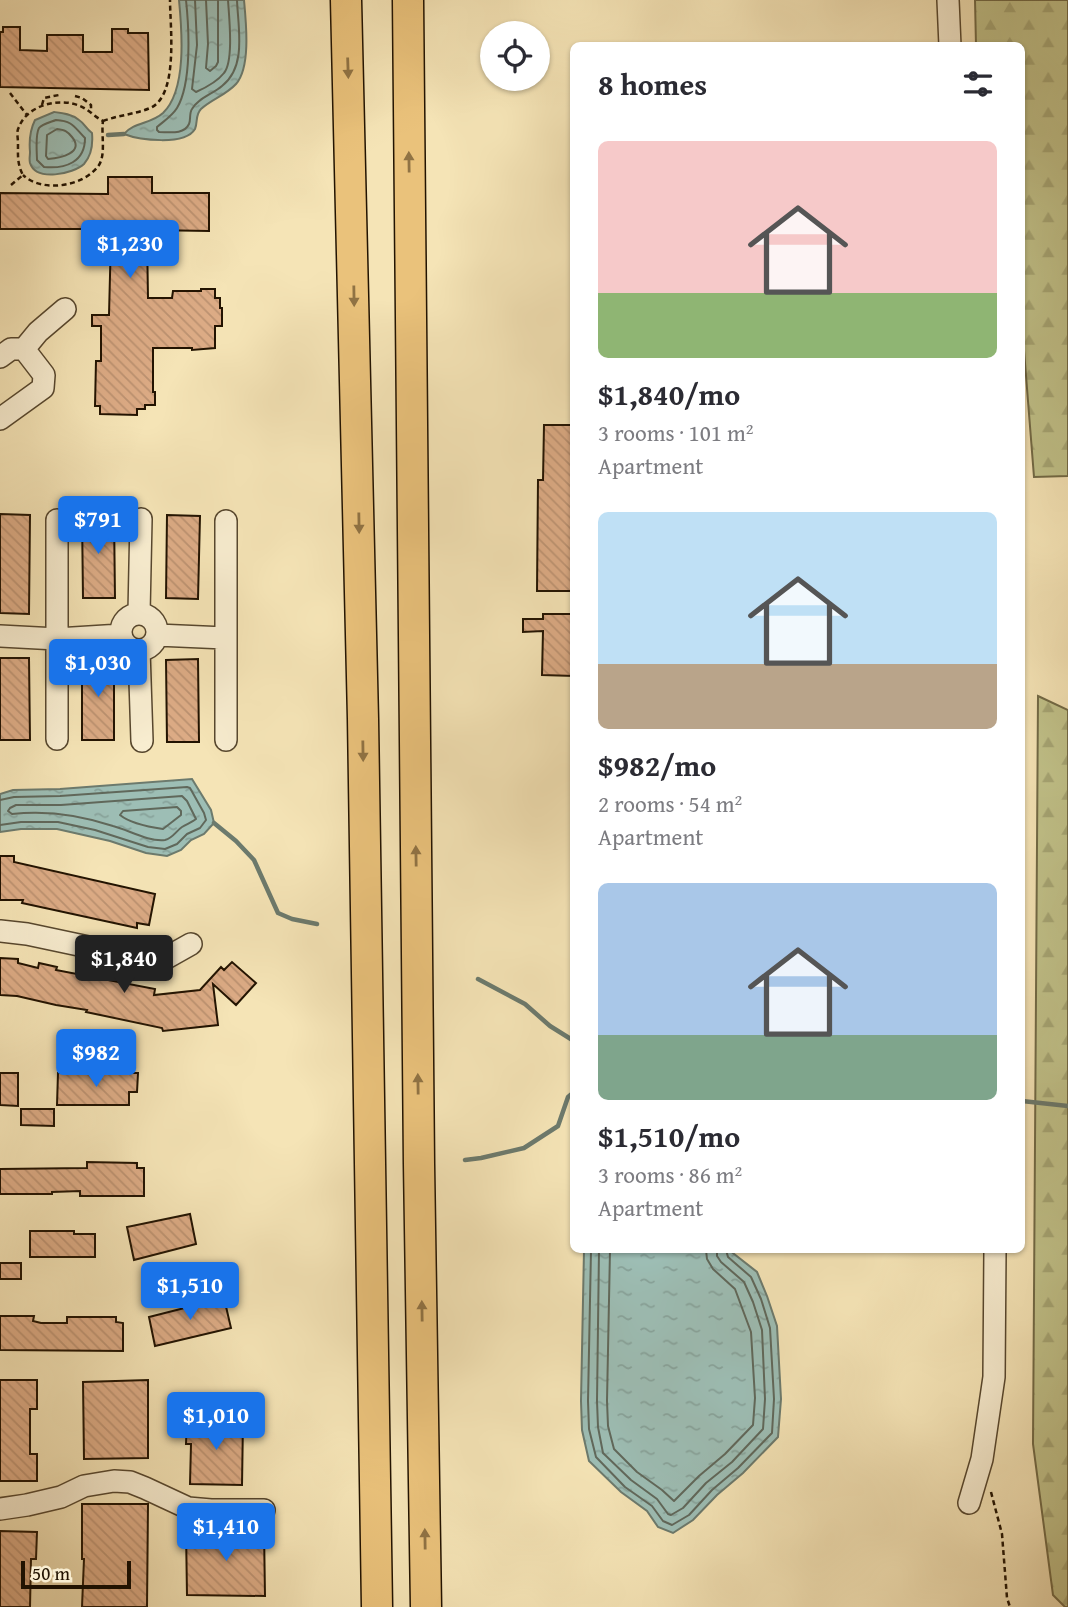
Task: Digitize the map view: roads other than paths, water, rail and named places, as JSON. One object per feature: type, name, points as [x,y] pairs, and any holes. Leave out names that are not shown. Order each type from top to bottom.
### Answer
[{"type":"highway","points":[[346,0],[362,692],[377,1607]]},
{"type":"highway","points":[[408,0],[426,1607]]},
{"type":"street","points":[[947,0],[950,42]]},
{"type":"street","points":[[24,349],[38,332],[65,309]]},
{"type":"street","points":[[0,357],[11,349],[24,349]]},
{"type":"street","points":[[0,419],[43,388],[44,375],[24,349]]},
{"type":"street","points":[[139,613],[141,519]]},
{"type":"street","points":[[57,520],[57,739]]},
{"type":"street","points":[[226,521],[226,740]]},
{"type":"street","points":[[139,613],[153,620],[157,635],[149,647],[139,650],[128,646],[122,640],[121,628],[125,620],[139,613]]},
{"type":"street","points":[[0,636],[57,639],[121,635]]},
{"type":"street","points":[[157,635],[225,638]]},
{"type":"street","points":[[139,650],[142,741]]},
{"type":"street","points":[[0,931],[27,934],[159,962],[191,944]]},
{"type":"street","points":[[969,1503],[982,1459],[994,1377],[995,1253]]},
{"type":"street","points":[[0,1509],[61,1497],[84,1486],[114,1481],[130,1482],[188,1508],[264,1510]]},
{"type":"water","points":[[179,0],[244,0],[246,56],[241,76],[232,88],[201,109],[195,129],[182,138],[161,140],[124,134],[163,113],[171,103],[181,60]]},
{"type":"water","points":[[54,112],[70,115],[81,121],[92,133],[92,145],[87,161],[79,168],[64,173],[39,173],[30,163],[30,136],[35,120]]},
{"type":"water","points":[[192,779],[211,810],[214,823],[204,834],[167,856],[57,829],[0,832],[0,794],[13,790]]},
{"type":"water","points":[[584,1253],[733,1253],[757,1272],[777,1326],[781,1399],[778,1437],[693,1520],[673,1533],[658,1527],[647,1511],[621,1492],[589,1461],[582,1430]]},
{"type":"waterway","points":[[108,135],[124,134]]},
{"type":"waterway","points":[[214,823],[254,860],[278,913],[317,924]]},
{"type":"waterway","points":[[478,979],[525,1004],[550,1026],[570,1038]]},
{"type":"waterway","points":[[465,1160],[524,1148],[558,1126],[570,1095]]},
{"type":"waterway","points":[[1025,1101],[1068,1106]]}]
